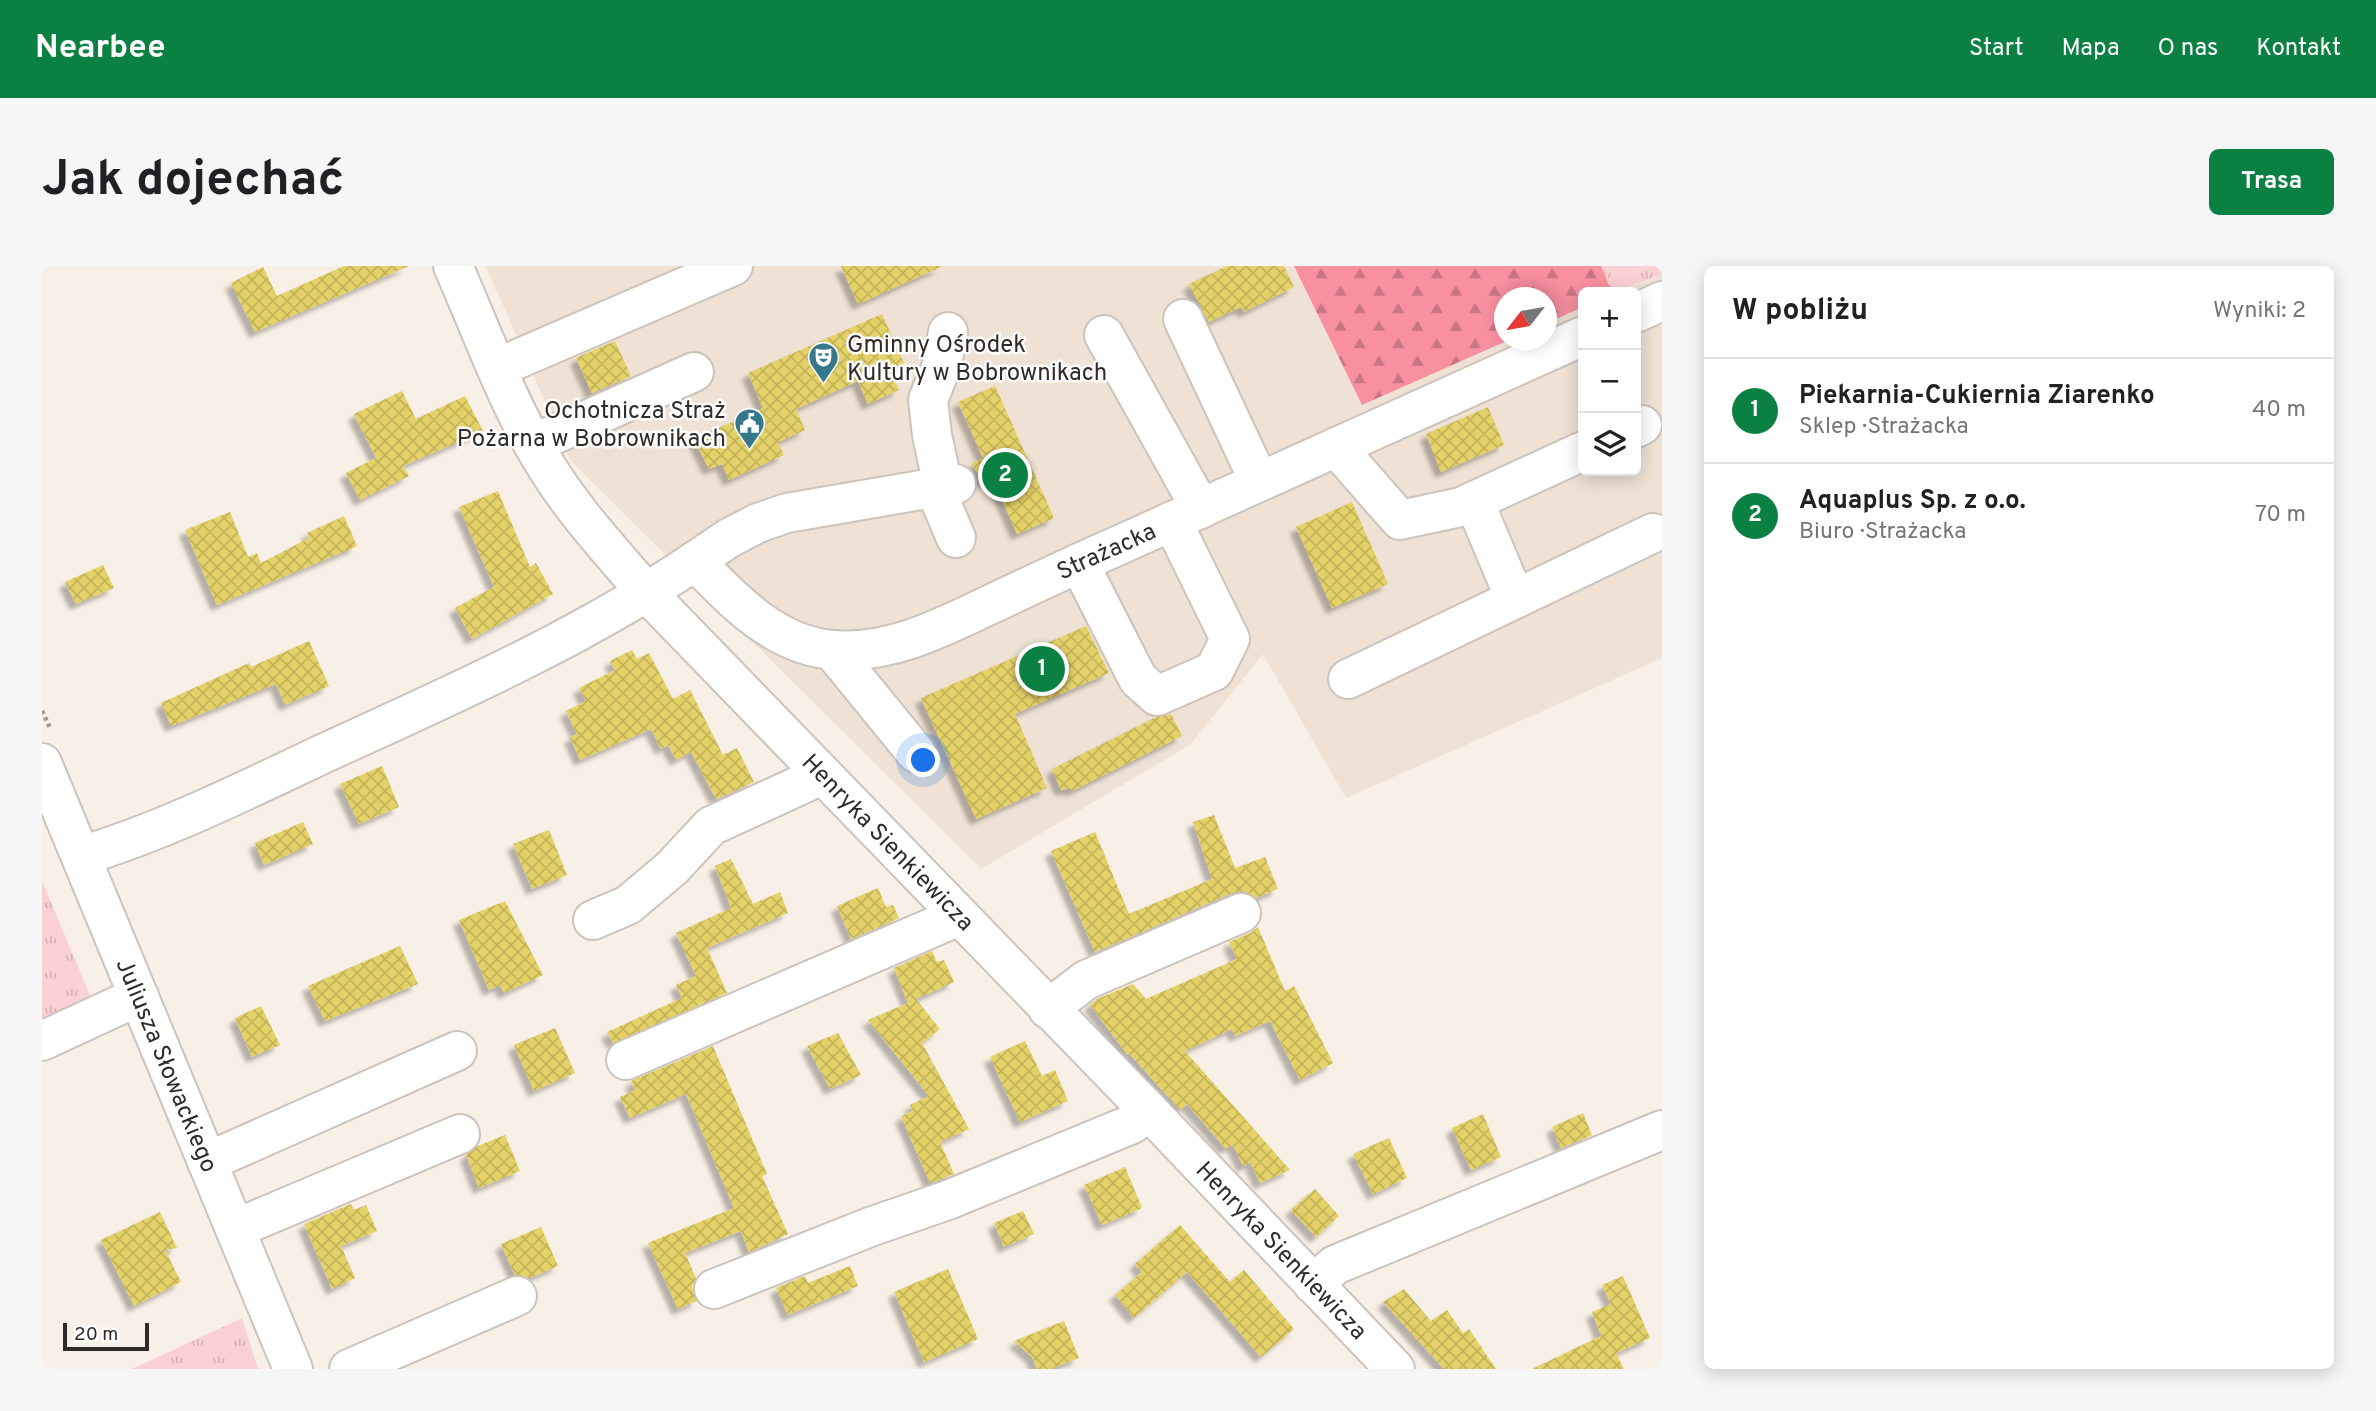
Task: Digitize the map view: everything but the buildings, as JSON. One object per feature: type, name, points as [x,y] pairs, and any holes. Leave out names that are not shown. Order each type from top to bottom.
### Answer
[{"type":"street","name":"Henryka Sienkiewicza","points":[[453,266],[534,444],[569,501],[645,592],[1147,1109],[1395,1369]]},
{"type":"street","points":[[498,368],[733,266]]},
{"type":"street","points":[[1183,319],[1259,481]]},
{"type":"street","points":[[948,332],[942,365],[928,400],[932,435],[956,538]]},
{"type":"street","points":[[1079,563],[1138,679],[1157,696],[1214,671],[1230,639],[1186,515],[1104,335]]},
{"type":"street","name":"Strażacka","points":[[695,561],[737,604],[763,624],[789,638],[832,650],[870,649],[891,645],[920,635],[1578,338]]},
{"type":"street","points":[[534,444],[694,372]]},
{"type":"street","points":[[1336,447],[1400,520],[1461,507],[1578,454]]},
{"type":"street","points":[[80,856],[188,816],[420,710],[606,618],[729,538],[758,523],[787,513],[945,486]]},
{"type":"street","points":[[1474,501],[1515,599]]},
{"type":"street","points":[[1348,679],[1653,533]]},
{"type":"street","points":[[832,650],[916,752]]},
{"type":"street","name":"Juliusza Słowackiego","points":[[42,763],[293,1369]]},
{"type":"street","points":[[593,920],[628,905],[672,868],[711,825],[822,775]]},
{"type":"street","points":[[1048,1009],[1086,980],[1241,913]]},
{"type":"street","points":[[626,1060],[959,916]]},
{"type":"street","points":[[42,1041],[139,996]]},
{"type":"street","points":[[207,1162],[457,1051]]},
{"type":"street","points":[[714,1289],[870,1227],[948,1200],[1132,1124],[1147,1109]]},
{"type":"street","points":[[1313,1284],[1335,1265],[1662,1130]]},
{"type":"street","points":[[235,1228],[460,1134]]},
{"type":"street","points":[[349,1369],[517,1296]]},
{"type":"shaded area","points":[[486,266],[1294,266],[1362,405],[1494,347],[1494,350],[1557,350],[1557,319],[1578,309],[1578,476],[1641,476],[1641,287],[1630,287],[1662,275],[1662,658],[1346,798],[1263,654],[1191,744],[981,869],[570,460]]},
{"type":"green space","points":[[1294,266],[1601,266],[1610,287],[1578,287],[1578,309],[1557,319],[1557,287],[1494,287],[1494,347],[1362,405]]},
{"type":"green space","points":[[1601,266],[1662,266],[1662,275],[1627,287],[1610,287]]},
{"type":"green space","points":[[42,881],[94,1005],[42,1027]]},
{"type":"green space","points":[[242,1318],[258,1369],[132,1369]]},
{"type":"place","name":"Gminny Ośrodek Kultury w Bobrownikach","points":[[824,385]]},
{"type":"place","name":"Ochotnicza Straż Pożarna w Bobrownikach","points":[[749,451]]},
{"type":"place","name":"Aquaplus Sp. z o.o.","points":[[1005,475]]},
{"type":"place","name":"Piekarnia-Cukiernia Ziarenko","points":[[1042,669]]}]
